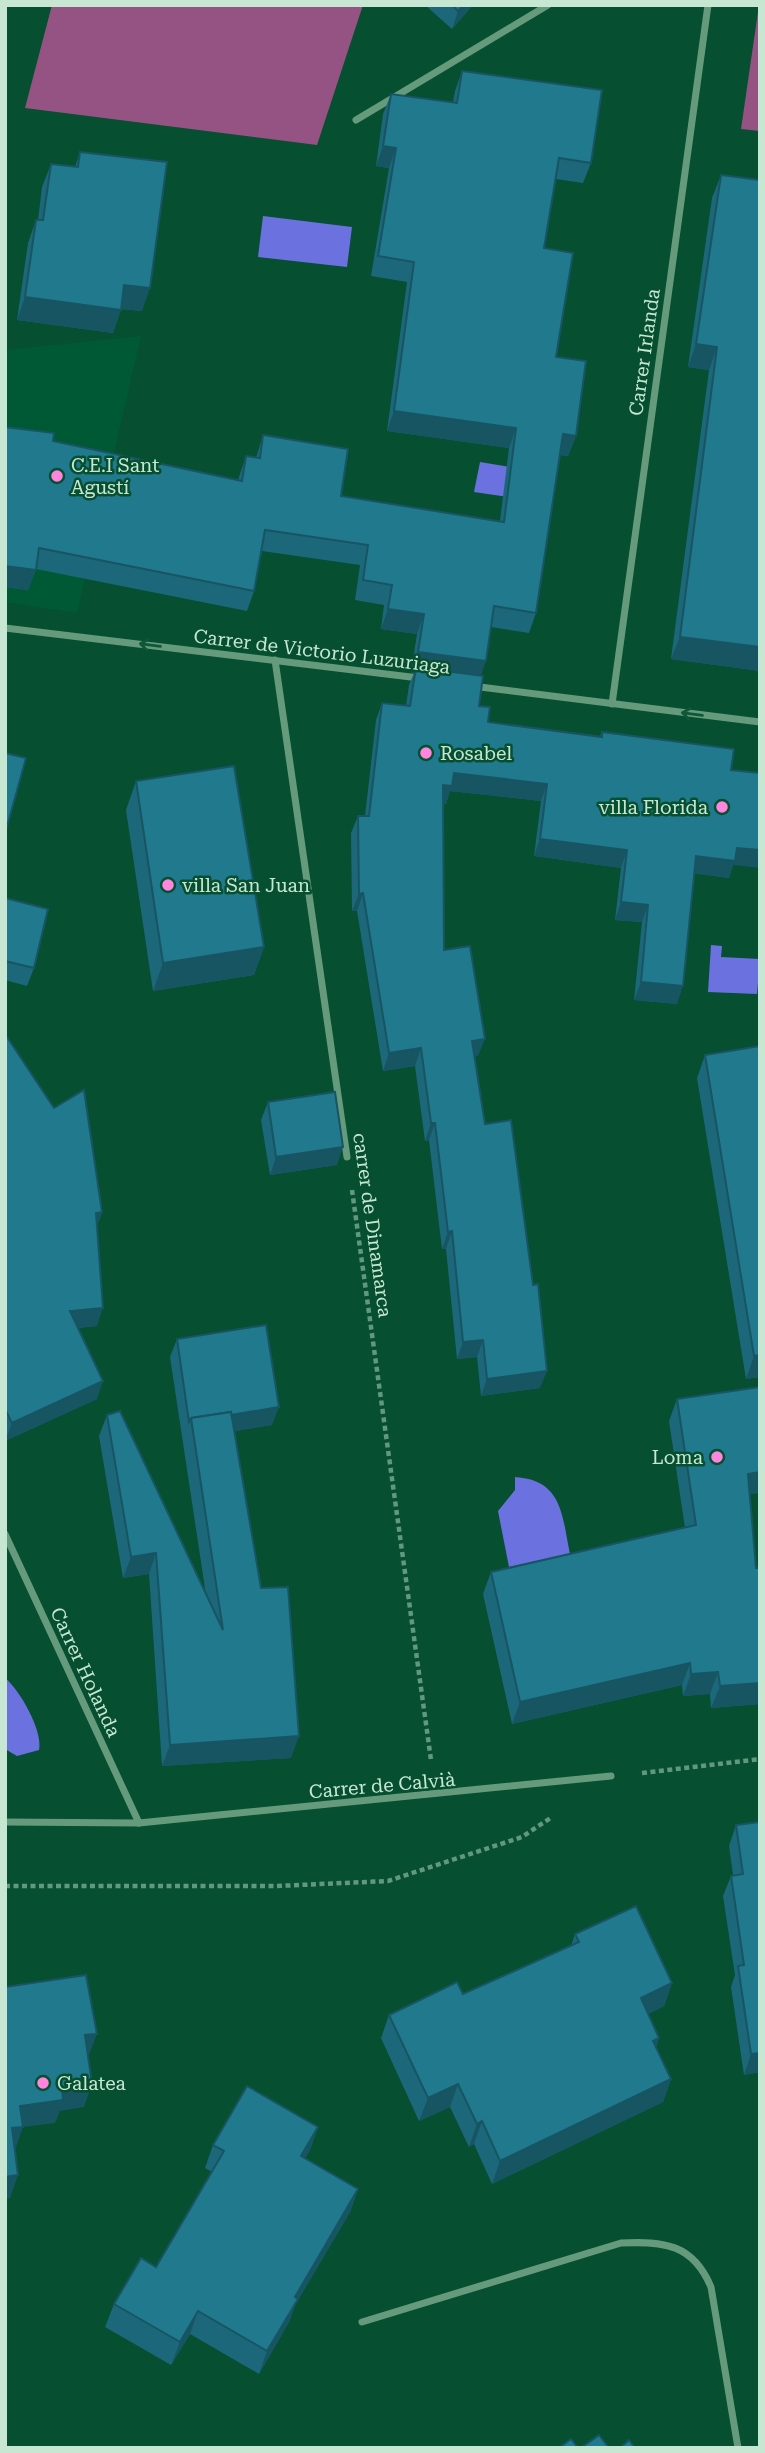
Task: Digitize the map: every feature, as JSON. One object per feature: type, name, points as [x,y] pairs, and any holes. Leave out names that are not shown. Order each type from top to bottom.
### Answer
[{"type":"street","points":[[356,120],[548,5]]},
{"type":"street","name":"Carrer Irlanda","points":[[612,704],[708,5]]},
{"type":"street","name":"Carrer de Victorio Luzuriaga","points":[[5,628],[424,679]]},
{"type":"street","name":"carrer de Dinamarca","points":[[275,660],[347,1157]]},
{"type":"street","name":"Carrer de Victorio Luzuriaga","points":[[464,684],[760,722]]},
{"type":"street","name":"Carrer Holanda","points":[[5,1534],[139,1823]]},
{"type":"street","name":"Carrer de Calvià","points":[[5,1822],[139,1823],[436,1796],[611,1776]]},
{"type":"street","points":[[362,2322],[621,2243],[663,2244],[684,2252],[702,2267],[710,2287],[738,2448]]},
{"type":"path","name":"carrer de Dinamarca","points":[[347,1157],[436,1796]]},
{"type":"path","points":[[611,1776],[760,1759]]},
{"type":"path","points":[[5,1886],[277,1886],[388,1881],[522,1838],[556,1815]]},
{"type":"shaded area","points":[[52,5],[363,5],[317,145],[25,108]]},
{"type":"shaded area","points":[[760,5],[760,131],[741,129]]},
{"type":"shaded area","points":[[263,216],[352,227],[347,267],[258,257]]},
{"type":"shaded area","name":"C.E.I Sant Agustí","points":[[141,336],[77,613],[5,602],[5,350]]},
{"type":"shaded area","points":[[480,462],[540,472],[535,501],[474,492]]},
{"type":"shaded area","points":[[711,945],[722,946],[721,957],[760,959],[757,994],[708,992]]},
{"type":"shaded area","points":[[515,1477],[543,1485],[558,1502],[570,1554],[509,1567],[498,1511],[515,1490]]},
{"type":"shaded area","points":[[5,1678],[29,1711],[37,1732],[39,1750],[17,1756],[5,1749]]},
{"type":"building","points":[[452,5],[463,5],[458,11]]},
{"type":"building","points":[[462,71],[602,90],[591,163],[559,158],[544,248],[573,253],[556,357],[586,361],[576,436],[563,434],[536,613],[494,606],[486,661],[418,652],[424,614],[388,609],[392,585],[363,580],[368,545],[265,530],[254,591],[39,548],[36,570],[5,566],[5,427],[54,433],[53,441],[242,481],[246,456],[260,458],[263,435],[348,449],[341,496],[504,522],[516,428],[394,411],[414,262],[378,256],[396,148],[383,146],[391,94],[457,103]]},
{"type":"building","points":[[80,152],[167,162],[150,288],[124,285],[121,310],[25,297],[36,220],[43,220],[51,164],[78,167]]},
{"type":"building","points":[[721,175],[760,180],[760,647],[680,637],[717,347],[696,344]]},
{"type":"building","points":[[416,667],[483,676],[479,706],[490,707],[488,722],[602,737],[602,732],[734,749],[731,770],[760,773],[760,850],[737,848],[735,861],[696,856],[683,986],[641,982],[648,905],[621,902],[627,850],[540,839],[547,784],[454,773],[452,786],[443,785],[444,950],[470,946],[485,1039],[472,1041],[485,1124],[511,1120],[533,1285],[538,1284],[547,1371],[487,1379],[483,1340],[463,1342],[452,1231],[448,1232],[435,1123],[431,1123],[421,1048],[389,1053],[363,893],[359,894],[358,816],[369,816],[382,703],[410,706]]},
{"type":"building","points":[[5,753],[26,758],[5,834]]},
{"type":"building","name":"villa San Juan","points":[[234,766],[264,947],[163,963],[136,781]]},
{"type":"building","points":[[5,898],[48,909],[34,968],[5,961]]},
{"type":"building","points":[[5,1034],[54,1108],[84,1090],[102,1212],[96,1213],[103,1308],[70,1311],[103,1381],[12,1423],[5,1409]]},
{"type":"building","points":[[760,1046],[760,1355],[754,1356],[705,1055]]},
{"type":"building","points":[[335,1092],[343,1147],[276,1157],[268,1102]]},
{"type":"building","points":[[266,1325],[279,1407],[191,1418],[189,1422],[177,1339]]},
{"type":"building","points":[[760,1387],[760,1472],[748,1474],[756,1568],[760,1568],[760,1683],[720,1686],[718,1672],[691,1674],[690,1663],[520,1702],[491,1572],[696,1525],[677,1399]]},
{"type":"building","points":[[120,1411],[223,1630],[191,1418],[231,1412],[261,1588],[288,1587],[299,1736],[170,1745],[156,1553],[131,1557],[107,1415]]},
{"type":"building","points":[[760,1822],[760,2053],[751,2054],[738,1966],[744,1965],[731,1876],[743,1874],[736,1825]]},
{"type":"building","points":[[636,1906],[672,1983],[641,1998],[659,2038],[653,2041],[671,2079],[500,2161],[482,2121],[477,2124],[458,2084],[428,2098],[389,2015],[457,1982],[463,1994],[579,1942],[575,1934]]},
{"type":"building","name":"Galatea","points":[[86,1975],[97,2034],[85,2035],[92,2084],[62,2089],[63,2100],[20,2106],[23,2127],[12,2128],[18,2175],[5,2177],[5,1987]]},
{"type":"building","points":[[247,2086],[318,2127],[301,2156],[358,2189],[267,2351],[198,2311],[180,2342],[114,2304],[141,2258],[156,2267],[224,2151],[213,2145]]},
{"type":"building","points":[[599,2435],[609,2448],[581,2448]]},
{"type":"building","points":[[571,2439],[578,2448],[559,2448]]},
{"type":"building","points":[[629,2440],[635,2448],[620,2448]]},
{"type":"place","name":"C.E.I Sant Agustí","points":[[57,476]]},
{"type":"place","name":"Rosabel","points":[[426,753]]},
{"type":"place","name":"villa Florida","points":[[722,807]]},
{"type":"place","name":"villa San Juan","points":[[168,885]]},
{"type":"place","name":"Loma","points":[[717,1457]]},
{"type":"place","name":"Galatea","points":[[43,2083]]}]
